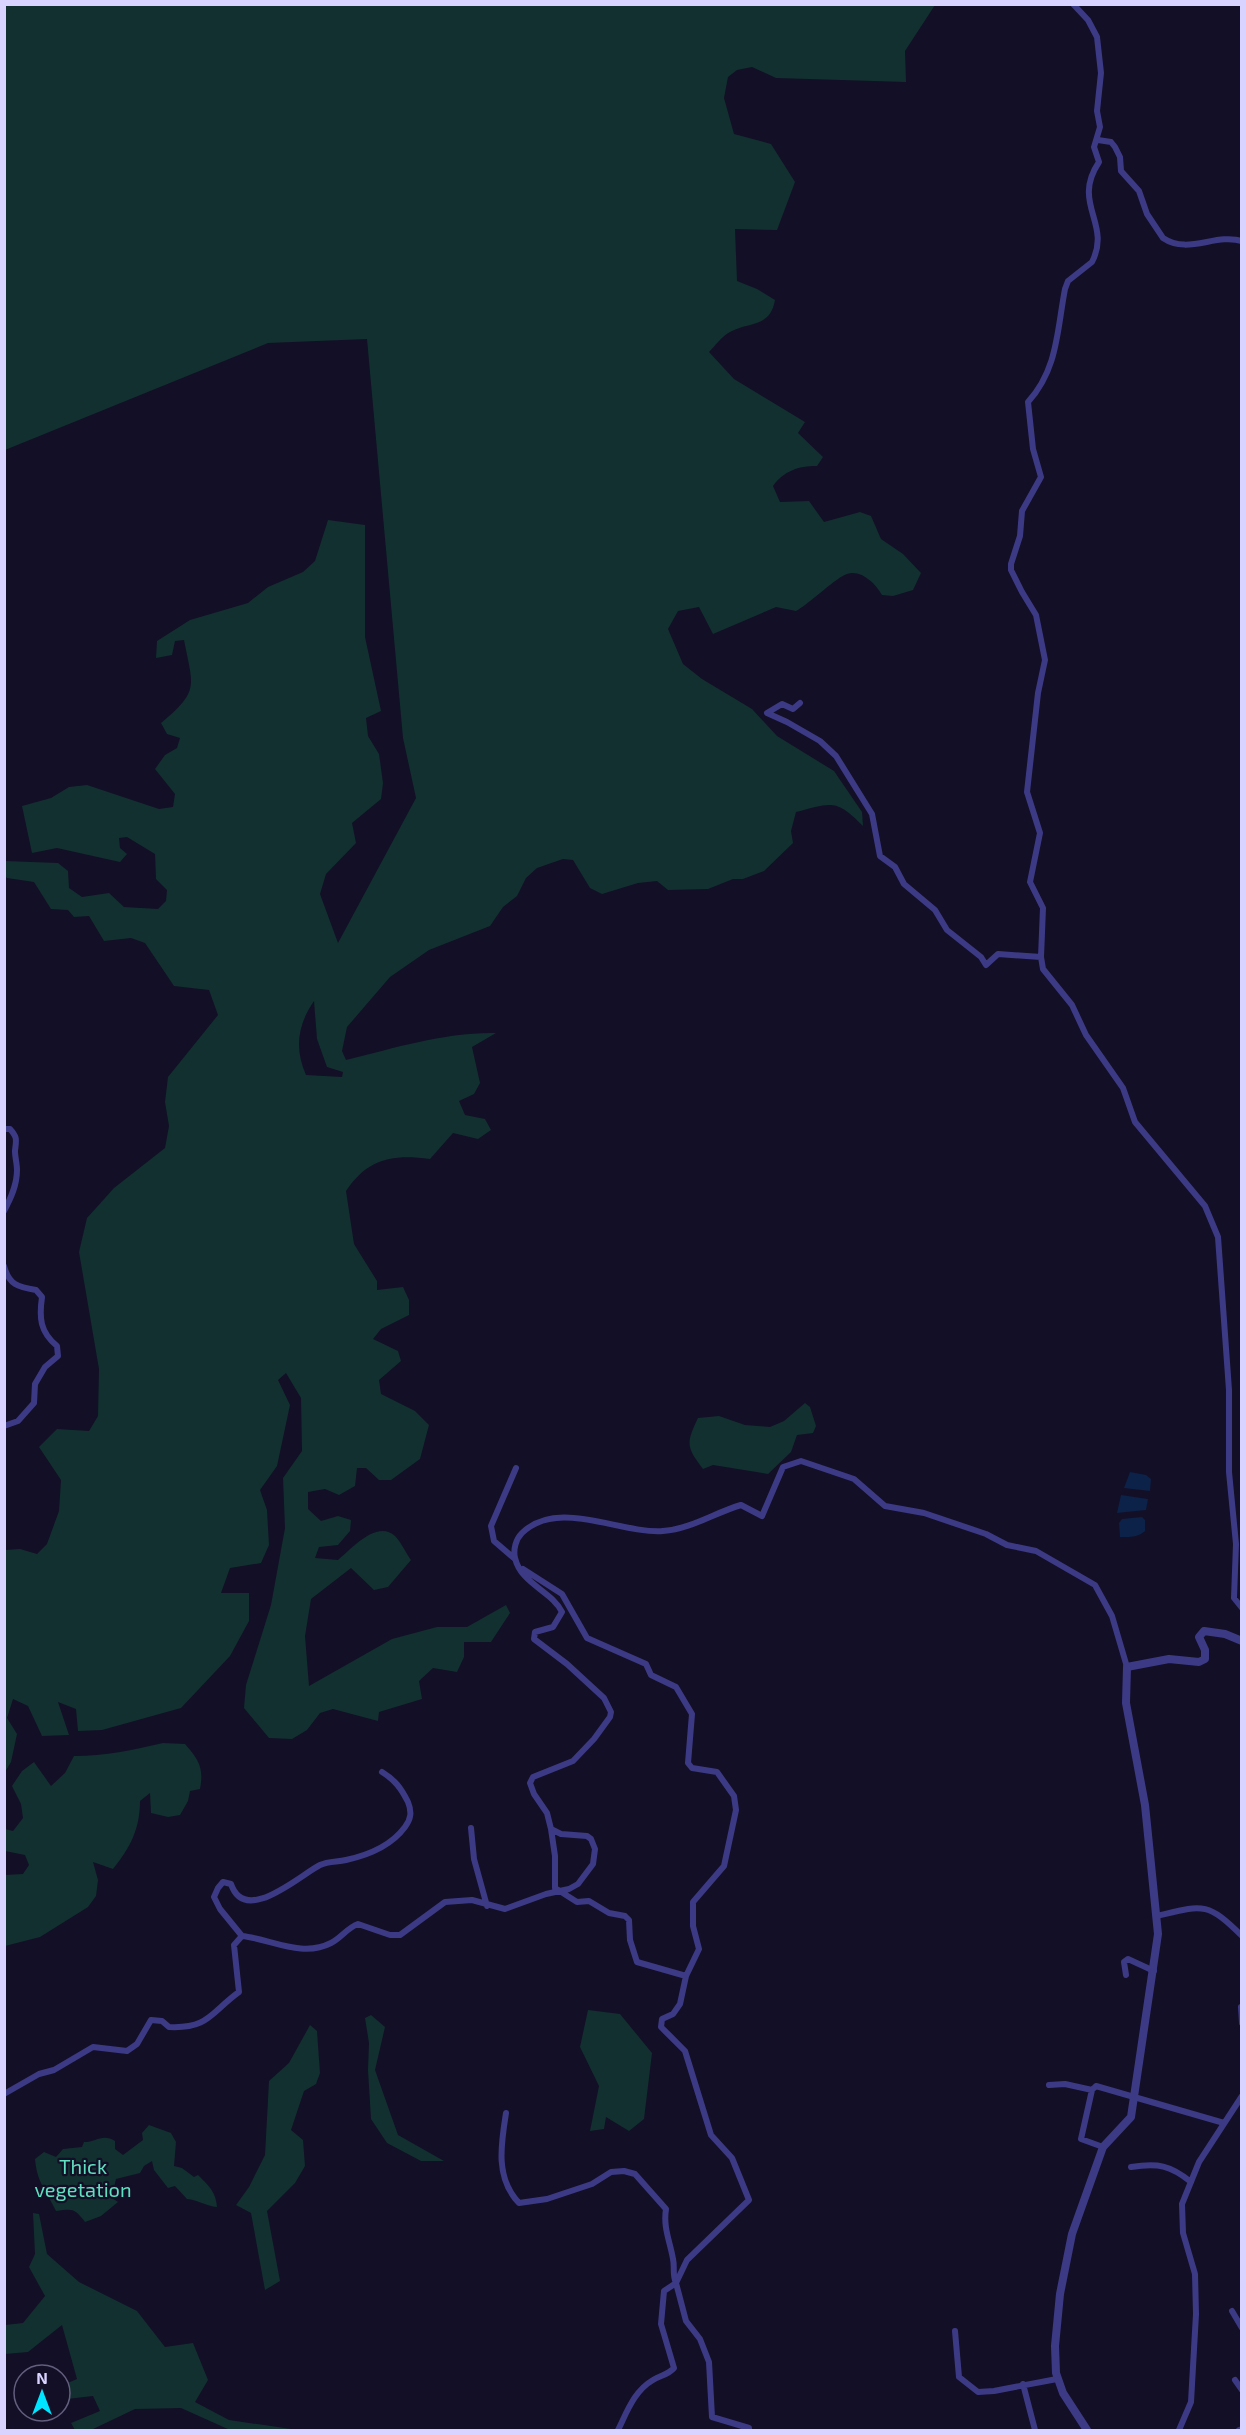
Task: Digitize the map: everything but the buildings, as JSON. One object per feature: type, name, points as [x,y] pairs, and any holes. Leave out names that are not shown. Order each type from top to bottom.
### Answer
[{"type":"street","points":[[1073,4],[1088,20],[1097,37],[1101,73],[1097,100],[1100,127],[1098,140],[1094,147],[1099,162],[1087,191],[1097,227],[1095,256],[1092,262],[1068,281],[1054,357],[1043,382],[1028,402],[1033,449],[1041,477],[1022,511],[1018,544],[1011,558],[1011,570],[1036,615],[1045,660],[1038,693],[1027,792],[1040,833],[1030,882],[1043,908],[1041,957],[1044,969],[1072,1005],[1086,1035],[1123,1088],[1135,1122],[1205,1206],[1218,1237],[1229,1390],[1229,1472],[1236,1544],[1234,1598],[1242,1608]]},
{"type":"street","points":[[1098,140],[1111,142],[1115,147],[1121,171],[1139,191],[1147,214],[1163,238],[1191,245],[1220,239],[1242,241]]},
{"type":"street","points":[[800,703],[793,709],[782,704],[766,713],[787,722],[819,741],[836,756],[872,814],[880,856],[895,867],[904,884],[935,910],[947,930],[981,957],[986,965],[998,954],[1041,957]]},
{"type":"street","points":[[4,1130],[10,1129],[16,1136],[17,1143],[14,1192],[4,1211]]},
{"type":"street","points":[[4,1266],[8,1279],[19,1287],[36,1290],[42,1297],[42,1323],[46,1337],[57,1346],[58,1356],[45,1366],[35,1384],[34,1403],[18,1421],[4,1426]]},
{"type":"street","points":[[515,1559],[514,1548],[520,1535],[538,1521],[547,1518],[591,1520],[620,1527],[662,1531],[690,1526],[718,1512],[741,1505],[762,1516],[783,1467],[801,1461],[854,1479],[885,1506],[924,1514],[986,1534],[1007,1545],[1036,1551],[1095,1585],[1112,1616],[1127,1667],[1126,1703],[1145,1805],[1158,1934],[1131,2117],[1103,2147],[1072,2234],[1062,2283],[1054,2362],[1063,2392],[1087,2430]]},
{"type":"street","points":[[516,1468],[491,1526],[494,1541],[515,1559],[531,1583],[558,1605],[562,1612],[553,1627],[535,1632],[534,1639],[567,1664],[604,1698],[611,1712],[610,1717],[594,1739],[573,1761],[542,1773],[533,1778],[530,1783],[547,1814],[551,1829],[555,1856],[555,1888],[577,1902],[589,1901],[609,1913],[625,1916],[629,1920],[630,1940],[637,1962],[686,1976]]},
{"type":"street","points":[[520,1568],[562,1594],[587,1638],[646,1664],[651,1675],[676,1687],[692,1714],[688,1763],[692,1768],[717,1772],[734,1796],[736,1810],[724,1866],[693,1902],[693,1926],[699,1949],[686,1976],[680,2004],[673,2014],[662,2019],[661,2027],[685,2051],[711,2135],[732,2158],[749,2200],[687,2260],[676,2283],[664,2291],[661,2324],[674,2368],[670,2373],[653,2380],[636,2395],[618,2430]]},
{"type":"street","points":[[1127,1667],[1168,1659],[1199,1662],[1205,1659],[1206,1650],[1199,1637],[1204,1631],[1225,1634],[1242,1641]]},
{"type":"street","points":[[382,1772],[400,1786],[411,1809],[410,1820],[401,1832],[390,1844],[366,1855],[320,1865],[269,1897],[244,1898],[233,1890],[231,1884],[223,1882],[214,1897],[220,1909],[242,1936],[293,1949],[329,1945],[358,1924],[390,1935],[400,1935],[445,1902],[472,1900],[487,1906],[505,1909],[561,1891],[578,1884],[593,1864],[595,1849],[591,1839],[587,1836],[561,1834],[551,1829]]},
{"type":"street","points":[[471,1828],[474,1859],[487,1906]]},
{"type":"street","points":[[1157,1916],[1186,1908],[1203,1908],[1228,1922],[1242,1936]]},
{"type":"street","points":[[4,2094],[39,2074],[54,2070],[93,2047],[127,2051],[137,2044],[151,2020],[162,2021],[169,2027],[178,2028],[196,2026],[205,2021],[240,1992],[234,1945],[242,1936]]},
{"type":"street","points":[[1126,1975],[1124,1962],[1128,1959],[1154,1971]]},
{"type":"street","points":[[1241,2007],[1242,2023]]},
{"type":"street","points":[[1049,2085],[1065,2084],[1092,2090]]},
{"type":"street","points":[[1103,2147],[1081,2139],[1092,2090],[1096,2086],[1224,2122]]},
{"type":"street","points":[[1179,2430],[1191,2402],[1196,2314],[1195,2274],[1183,2233],[1182,2204],[1199,2162],[1242,2096]]},
{"type":"street","points":[[506,2113],[500,2146],[502,2168],[513,2197],[519,2204],[547,2199],[592,2184],[611,2172],[624,2171],[635,2174],[666,2209],[665,2230],[674,2260],[672,2272],[686,2321],[700,2339],[709,2362],[712,2417],[749,2427],[749,2430]]},
{"type":"street","points":[[1131,2167],[1150,2164],[1163,2165],[1176,2170],[1191,2182]]},
{"type":"street","points":[[1232,2311],[1242,2328]]},
{"type":"street","points":[[955,2331],[959,2377],[978,2392],[1058,2379]]},
{"type":"street","points":[[1235,2380],[1242,2390]]},
{"type":"street","points":[[1023,2384],[1035,2430]]},
{"type":"green space","points":[[5,4],[935,5],[905,51],[906,82],[776,78],[752,67],[737,70],[728,77],[724,98],[734,134],[771,144],[795,182],[777,230],[735,229],[737,281],[775,300],[769,315],[764,320],[727,334],[709,352],[734,379],[805,422],[798,433],[823,457],[817,466],[792,470],[777,481],[773,486],[780,502],[809,501],[824,522],[860,512],[871,516],[881,539],[903,554],[921,573],[913,590],[893,596],[882,595],[868,578],[852,573],[837,580],[796,611],[776,607],[713,634],[699,607],[678,611],[668,629],[683,664],[702,679],[752,709],[777,736],[834,771],[862,812],[863,826],[846,811],[832,805],[817,806],[796,812],[791,831],[793,843],[764,871],[743,879],[733,879],[708,889],[668,890],[657,881],[638,883],[602,894],[590,888],[573,860],[563,859],[537,868],[526,878],[517,896],[503,907],[490,926],[429,950],[390,977],[347,1027],[342,1051],[346,1060],[439,1038],[496,1033],[472,1047],[480,1083],[474,1094],[459,1101],[465,1115],[485,1119],[491,1130],[478,1139],[453,1133],[430,1159],[393,1158],[372,1165],[354,1180],[346,1191],[354,1244],[377,1281],[377,1290],[403,1287],[409,1300],[409,1315],[381,1329],[373,1339],[398,1351],[401,1361],[379,1380],[381,1394],[415,1411],[429,1425],[420,1459],[391,1480],[379,1480],[366,1468],[357,1468],[355,1486],[339,1495],[325,1489],[308,1492],[308,1509],[321,1521],[338,1516],[351,1520],[350,1531],[338,1545],[319,1547],[315,1558],[338,1560],[357,1543],[372,1533],[380,1531],[395,1536],[411,1560],[388,1587],[374,1590],[351,1568],[311,1599],[305,1636],[309,1686],[392,1639],[437,1627],[467,1627],[506,1605],[510,1613],[491,1642],[464,1642],[464,1657],[457,1672],[433,1668],[419,1681],[422,1699],[379,1712],[378,1721],[333,1709],[320,1713],[307,1730],[292,1739],[269,1738],[244,1708],[246,1685],[271,1605],[285,1528],[283,1478],[302,1451],[301,1398],[286,1373],[278,1380],[290,1405],[277,1466],[260,1490],[267,1510],[269,1545],[261,1563],[230,1568],[221,1593],[249,1593],[249,1621],[230,1656],[181,1708],[102,1730],[78,1731],[76,1709],[58,1702],[69,1735],[42,1736],[28,1706],[13,1699],[7,1718],[17,1734],[11,1762],[5,1772],[5,1550],[20,1549],[37,1554],[47,1544],[59,1511],[61,1480],[39,1447],[57,1429],[89,1431],[98,1416],[99,1369],[79,1252],[87,1218],[114,1188],[165,1148],[169,1126],[165,1102],[168,1077],[218,1015],[209,990],[174,986],[145,943],[131,938],[104,941],[89,916],[74,917],[68,910],[51,909],[34,882],[7,878],[5,861],[58,863],[68,871],[69,888],[82,897],[109,893],[124,907],[158,909],[166,901],[167,890],[156,879],[155,854],[127,837],[119,838],[120,848],[127,854],[120,862],[57,848],[32,853],[22,806],[51,798],[69,787],[87,785],[159,809],[173,807],[175,794],[155,769],[165,755],[177,748],[180,738],[167,734],[161,723],[188,695],[191,678],[184,640],[175,641],[172,655],[156,658],[157,641],[190,620],[248,603],[268,587],[303,572],[315,561],[328,520],[365,525],[365,637],[381,711],[366,718],[368,736],[379,754],[383,783],[381,799],[352,823],[356,843],[326,874],[320,894],[338,943],[416,798],[403,738],[367,339],[268,343],[5,450]],"holes":[[[314,1001],[317,1039],[327,1067],[343,1072],[342,1077],[306,1075],[302,1065],[299,1046],[301,1027]]]},
{"type":"green space","points":[[805,1403],[810,1407],[816,1426],[813,1433],[797,1435],[791,1452],[768,1474],[713,1465],[703,1469],[693,1455],[690,1439],[698,1418],[719,1416],[745,1425],[770,1427],[784,1421]]},
{"type":"green space","points":[[163,1743],[185,1744],[194,1755],[201,1770],[200,1789],[190,1791],[188,1801],[180,1815],[168,1817],[151,1813],[150,1793],[140,1801],[140,1811],[133,1838],[113,1869],[93,1862],[98,1880],[96,1896],[88,1907],[40,1937],[5,1946],[5,1875],[23,1874],[29,1865],[25,1855],[5,1851],[5,1829],[13,1831],[23,1818],[21,1804],[12,1786],[22,1771],[34,1762],[51,1786],[65,1773],[74,1756],[108,1754]]},
{"type":"green space","points":[[588,2010],[620,2014],[652,2053],[644,2119],[629,2131],[606,2117],[604,2129],[590,2131],[599,2086],[580,2047]]},
{"type":"green space","points":[[371,2015],[385,2027],[375,2070],[398,2135],[444,2161],[421,2161],[387,2143],[371,2119],[369,2043],[365,2018]]},
{"type":"green space","points":[[310,2025],[317,2031],[320,2073],[316,2084],[304,2091],[291,2130],[303,2140],[305,2166],[295,2183],[267,2211],[280,2281],[265,2290],[251,2213],[236,2205],[249,2187],[265,2155],[269,2081],[289,2063]]},
{"type":"green space","name":"Thick vegetation","points":[[149,2125],[171,2133],[176,2142],[174,2166],[182,2168],[194,2177],[198,2175],[209,2186],[217,2207],[187,2199],[175,2186],[168,2188],[154,2170],[152,2161],[144,2166],[140,2173],[116,2179],[113,2192],[109,2196],[118,2202],[101,2216],[85,2222],[73,2210],[56,2211],[40,2180],[35,2159],[44,2152],[56,2157],[63,2149],[82,2147],[84,2142],[103,2138],[115,2141],[115,2149],[123,2155],[143,2140],[142,2133]]},
{"type":"green space","points":[[33,2213],[39,2214],[47,2254],[79,2282],[137,2311],[165,2347],[193,2343],[208,2380],[195,2402],[229,2420],[298,2430],[230,2430],[181,2408],[135,2409],[91,2430],[75,2430],[71,2423],[100,2411],[93,2396],[72,2398],[72,2381],[77,2379],[62,2325],[28,2352],[5,2354],[5,2325],[23,2323],[45,2296],[29,2267],[35,2254]]},
{"type":"water","points":[[1130,1472],[1146,1475],[1151,1479],[1150,1491],[1124,1488]]},
{"type":"water","points":[[1121,1495],[1148,1499],[1146,1510],[1117,1513]]},
{"type":"water","points":[[1142,1517],[1145,1520],[1145,1531],[1136,1536],[1120,1537],[1119,1523],[1122,1519]]}]
